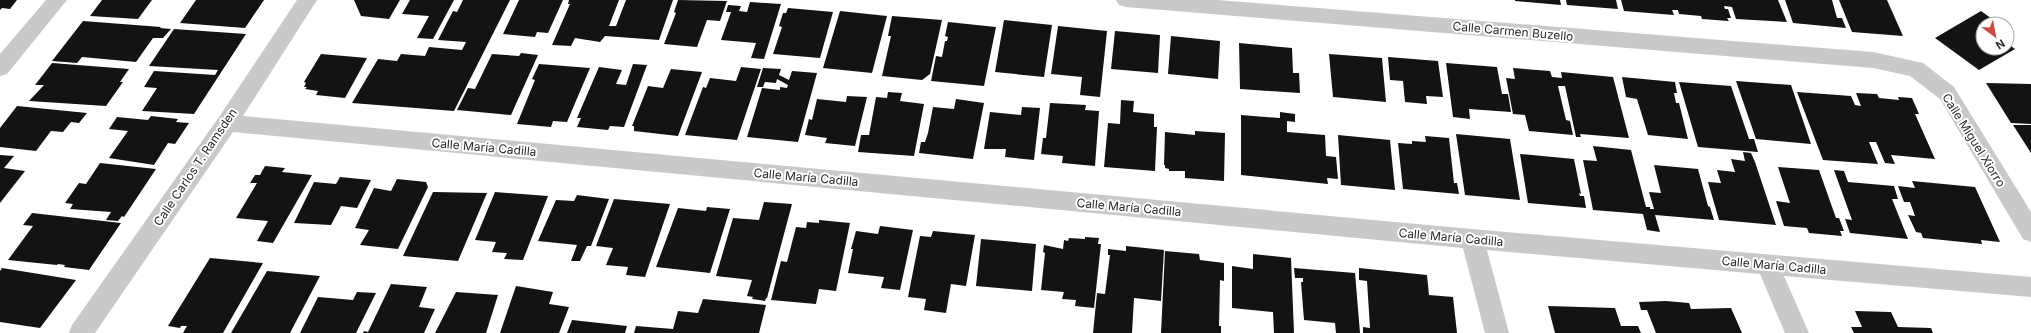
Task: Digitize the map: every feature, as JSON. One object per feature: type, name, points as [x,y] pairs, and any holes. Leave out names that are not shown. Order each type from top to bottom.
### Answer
[{"type":"street","points":[[0,68],[57,0]]},
{"type":"street","name":"Calle Carlos T. Ramsden","points":[[81,333],[227,123],[307,0]]},
{"type":"street","name":"Calle Carmen Buzello","points":[[1126,0],[1866,60],[1900,66]]},
{"type":"street","name":"Calle Miguel Xiorro","points":[[1900,66],[1916,70],[1946,93],[2031,232]]},
{"type":"street","name":"Calle María Cadilla","points":[[227,123],[1472,239],[2031,287]]},
{"type":"street","points":[[1472,239],[1497,333]]},
{"type":"street","points":[[1767,264],[1797,333]]},
{"type":"building","points":[[0,0],[17,0],[10,9],[2,8],[0,10]]},
{"type":"building","points":[[102,0],[152,0],[138,19],[90,16]]},
{"type":"building","points":[[196,0],[264,0],[245,28],[180,23]]},
{"type":"building","points":[[354,0],[400,0],[389,19],[361,16]]},
{"type":"building","points":[[410,0],[454,0],[433,39],[417,38],[429,16],[402,14]]},
{"type":"building","points":[[463,0],[510,0],[454,111],[352,103],[378,59],[397,61],[401,54],[425,56],[429,47],[462,50],[466,42],[438,40],[453,11],[457,12]]},
{"type":"building","points":[[519,0],[563,0],[548,33],[537,32],[535,37],[503,34]]},
{"type":"building","points":[[569,0],[619,0],[609,26],[616,26],[626,0],[673,0],[659,40],[605,36],[600,42],[575,38],[571,46],[552,45],[570,4],[568,4]]},
{"type":"building","points":[[678,0],[727,1],[720,21],[707,20],[697,47],[664,44],[676,13],[674,12]]},
{"type":"building","points":[[1560,0],[1561,5],[1515,1]]},
{"type":"building","points":[[1566,0],[1616,0],[1618,9],[1567,5]]},
{"type":"building","points":[[1621,0],[1778,0],[1787,22],[1736,19],[1732,7],[1724,6],[1725,9],[1728,9],[1731,18],[1727,18],[1729,21],[1702,19],[1701,16],[1679,14],[1678,10],[1672,10],[1674,15],[1624,11]]},
{"type":"building","points":[[1785,0],[1832,0],[1837,18],[1842,18],[1846,28],[1793,23]]},
{"type":"building","points":[[1839,0],[1887,0],[1903,36],[1852,32]]},
{"type":"building","points":[[750,2],[781,4],[764,59],[751,58],[756,43],[721,40],[731,12],[726,12],[728,5],[741,6],[739,11],[747,12]]},
{"type":"building","points":[[788,8],[833,12],[820,58],[773,54],[782,27],[779,26],[783,13],[786,13]]},
{"type":"building","points":[[840,11],[887,16],[872,73],[823,68]]},
{"type":"building","points":[[1981,11],[1988,16],[1975,16],[1975,56],[2003,56],[1979,70],[1935,38]]},
{"type":"building","points":[[892,16],[942,20],[930,74],[922,80],[882,76],[891,36],[888,36]]},
{"type":"building","points":[[1004,20],[1052,25],[1044,77],[995,72]]},
{"type":"building","points":[[83,21],[171,29],[163,38],[153,38],[136,62],[82,57],[77,63],[52,61]]},
{"type":"building","points":[[948,22],[996,27],[984,86],[931,81],[936,56],[942,57],[945,41],[947,41],[948,37],[945,36]]},
{"type":"building","points":[[1058,26],[1107,31],[1100,97],[1080,95],[1082,77],[1051,74]]},
{"type":"building","points":[[174,29],[246,34],[194,114],[142,111],[157,88],[144,87],[154,71],[215,75],[218,70],[149,66]]},
{"type":"building","points":[[1115,31],[1160,35],[1158,73],[1111,69]]},
{"type":"building","points":[[1171,36],[1220,41],[1218,79],[1168,74]]},
{"type":"building","points":[[1239,43],[1292,48],[1293,73],[1299,73],[1300,93],[1240,89]]},
{"type":"building","points":[[521,53],[538,55],[511,115],[457,110],[468,88],[475,89],[492,54],[519,56]]},
{"type":"building","points":[[321,54],[367,58],[345,98],[316,95],[318,91],[305,89],[307,87],[304,87],[306,83],[304,82]]},
{"type":"building","points":[[1329,54],[1382,58],[1386,102],[1333,97]]},
{"type":"building","points":[[1388,57],[1438,61],[1443,97],[1426,96],[1427,104],[1405,102],[1403,81],[1390,80]]},
{"type":"building","points":[[52,63],[129,69],[120,82],[123,82],[106,106],[29,101],[44,85],[35,85]]},
{"type":"building","points":[[1446,63],[1497,67],[1502,94],[1508,94],[1511,112],[1469,109],[1470,119],[1453,117]]},
{"type":"building","points":[[539,64],[590,68],[567,122],[553,121],[551,127],[517,124],[535,80],[532,79]]},
{"type":"building","points":[[633,64],[647,65],[624,127],[610,126],[608,130],[577,127],[581,118],[577,118],[599,67],[622,70],[616,84],[626,85]]},
{"type":"building","points":[[741,67],[761,69],[737,140],[685,135],[703,87],[706,88],[710,78],[736,81]]},
{"type":"building","points":[[763,68],[781,69],[779,75],[789,80],[792,71],[817,73],[798,142],[747,137],[762,88],[780,90],[780,87],[787,88],[788,85],[777,79],[776,83],[765,82],[763,87],[757,87]]},
{"type":"building","points":[[1513,68],[1550,71],[1552,77],[1562,78],[1561,72],[1613,77],[1629,138],[1580,134],[1581,137],[1576,137],[1565,86],[1558,86],[1566,120],[1570,121],[1573,135],[1529,131],[1525,115],[1513,114],[1506,78],[1515,79]]},
{"type":"building","points":[[671,69],[702,72],[678,136],[634,131],[634,126],[632,126],[648,86],[663,88]]},
{"type":"building","points":[[1622,77],[1675,82],[1677,93],[1674,93],[1676,103],[1679,103],[1688,139],[1648,135],[1637,99],[1626,97]]},
{"type":"building","points":[[1736,81],[1791,85],[1811,144],[1756,139]]},
{"type":"building","points":[[1679,82],[1731,86],[1749,139],[1754,139],[1758,152],[1698,147]]},
{"type":"building","points":[[1986,83],[2031,84],[2031,124],[2011,123]]},
{"type":"building","points":[[888,92],[902,93],[900,101],[924,104],[914,156],[858,152],[861,135],[869,135],[876,97],[887,98]]},
{"type":"building","points":[[1797,92],[1851,96],[1855,105],[1861,106],[1856,93],[1877,94],[1879,98],[1899,100],[1898,97],[1912,98],[1919,114],[1915,114],[1935,159],[1891,155],[1895,164],[1885,163],[1876,142],[1869,142],[1878,164],[1823,160]]},
{"type":"building","points":[[847,96],[867,97],[855,146],[825,143],[827,138],[805,135],[809,119],[812,120],[817,99],[846,102]]},
{"type":"building","points":[[956,99],[984,103],[973,159],[919,153],[921,142],[925,142],[928,133],[933,107],[954,109]]},
{"type":"building","points":[[1121,100],[1134,101],[1133,112],[1154,114],[1154,127],[1157,127],[1155,171],[1104,167],[1108,123],[1120,124]]},
{"type":"building","points":[[1050,103],[1086,105],[1085,110],[1099,111],[1095,166],[1062,163],[1063,156],[1041,154],[1043,138],[1046,138]]},
{"type":"building","points":[[17,106],[87,113],[79,123],[71,122],[63,132],[51,131],[36,151],[0,147],[0,128]]},
{"type":"building","points":[[1022,107],[1040,108],[1034,160],[1005,157],[1006,149],[984,149],[990,112],[1021,115]]},
{"type":"building","points":[[1280,112],[1295,114],[1295,122],[1287,121],[1287,132],[1325,135],[1326,156],[1336,157],[1338,179],[1327,178],[1328,184],[1241,175],[1241,115],[1280,118]]},
{"type":"building","points":[[151,116],[178,119],[176,122],[189,123],[175,144],[168,143],[154,165],[109,158],[128,131],[109,129],[117,117],[148,120]]},
{"type":"building","points":[[2013,125],[2031,125],[2031,153]]},
{"type":"building","points":[[1195,131],[1225,133],[1224,181],[1185,178],[1185,171],[1169,171],[1169,169],[1165,168],[1165,132],[1195,135]]},
{"type":"building","points":[[1456,134],[1510,139],[1520,200],[1465,195]]},
{"type":"building","points":[[1338,135],[1390,140],[1395,190],[1341,185]]},
{"type":"building","points":[[1425,136],[1449,138],[1454,183],[1457,183],[1459,194],[1403,189],[1398,143],[1412,144],[1412,141],[1426,142]]},
{"type":"building","points":[[1593,146],[1631,150],[1646,207],[1650,207],[1650,209],[1654,209],[1649,192],[1661,193],[1654,165],[1698,169],[1708,206],[1710,207],[1714,220],[1655,215],[1660,232],[1647,230],[1643,214],[1593,210],[1583,160],[1597,161]]},
{"type":"building","points":[[1743,152],[1751,153],[1776,225],[1719,220],[1708,182],[1721,183],[1717,170],[1735,172],[1731,159],[1745,161]]},
{"type":"building","points":[[1520,154],[1574,159],[1581,194],[1579,193],[1580,196],[1584,196],[1586,208],[1528,203]]},
{"type":"building","points":[[0,155],[14,156],[4,168],[25,171],[0,203]]},
{"type":"building","points":[[100,163],[156,169],[124,217],[122,216],[118,221],[106,220],[111,212],[70,209],[73,204],[65,203],[79,183],[86,184]]},
{"type":"building","points":[[265,166],[285,168],[282,172],[312,175],[273,243],[257,241],[268,221],[236,218],[257,183],[250,183],[255,175],[260,175]]},
{"type":"building","points":[[1778,167],[1819,170],[1836,218],[1839,218],[1844,231],[1840,231],[1842,236],[1809,233],[1807,228],[1784,226],[1776,201],[1790,203]]},
{"type":"building","points":[[1834,170],[1844,171],[1848,182],[1894,186],[1898,199],[1892,199],[1908,239],[1850,233],[1845,219],[1852,220]]},
{"type":"building","points":[[340,177],[371,180],[357,208],[341,206],[331,225],[294,223],[314,182],[336,184]]},
{"type":"building","points":[[397,179],[426,182],[428,187],[398,249],[360,245],[369,230],[355,228],[374,188],[391,191]]},
{"type":"building","points":[[1912,181],[1975,187],[2000,242],[1981,240],[1982,244],[1923,238],[1921,233],[1916,232],[1908,215],[1915,216],[1910,202],[1904,202],[1898,186],[1915,188]]},
{"type":"building","points":[[433,192],[487,193],[458,261],[403,256]]},
{"type":"building","points":[[495,192],[548,196],[523,260],[504,259],[507,253],[492,252],[496,242],[475,240]]},
{"type":"building","points":[[577,195],[609,199],[591,246],[587,246],[580,261],[571,261],[577,245],[538,241],[556,200],[574,201]]},
{"type":"building","points":[[614,199],[670,204],[645,277],[626,275],[628,267],[606,265],[613,248],[596,246]]},
{"type":"building","points":[[764,202],[792,204],[765,301],[752,299],[753,297],[747,296],[752,280],[716,276],[733,218],[759,220]]},
{"type":"building","points":[[707,207],[730,209],[710,273],[656,267],[678,208],[706,211]]},
{"type":"building","points":[[32,213],[121,223],[89,270],[64,267],[65,265],[58,264],[8,260],[33,226],[23,225]]},
{"type":"building","points":[[819,220],[850,223],[836,291],[819,289],[816,304],[771,300],[781,261],[787,262],[796,227],[806,228],[807,222],[819,223]]},
{"type":"building","points":[[880,226],[913,230],[900,290],[881,288],[884,277],[848,273],[853,249],[851,249],[856,231],[878,234]]},
{"type":"building","points":[[933,231],[975,235],[966,286],[951,284],[946,313],[924,310],[926,299],[908,297],[920,236],[931,237]]},
{"type":"building","points":[[1085,237],[1099,238],[1098,244],[1101,244],[1094,308],[1075,306],[1076,300],[1062,299],[1064,292],[1041,290],[1045,253],[1043,252],[1044,245],[1063,249],[1064,240],[1068,241],[1069,238],[1085,239]]},
{"type":"building","points":[[981,239],[1036,244],[1032,291],[976,286]]},
{"type":"building","points":[[1126,246],[1164,250],[1161,301],[1134,298],[1132,333],[1093,333],[1097,293],[1105,294],[1110,255],[1108,255],[1108,249],[1126,251]]},
{"type":"building","points":[[1165,251],[1199,254],[1200,260],[1224,263],[1224,281],[1220,280],[1219,326],[1221,326],[1221,333],[1161,333]]},
{"type":"building","points":[[1253,254],[1291,258],[1294,333],[1274,333],[1273,312],[1232,308],[1232,266],[1253,269]]},
{"type":"building","points":[[210,258],[263,263],[223,333],[183,333],[187,326],[181,326],[180,328],[168,326]]},
{"type":"building","points":[[2,268],[76,280],[40,328],[0,322],[0,271]]},
{"type":"building","points":[[1294,268],[1355,273],[1360,333],[1336,333],[1335,323],[1304,320],[1301,282],[1303,282],[1303,278],[1295,278]]},
{"type":"building","points":[[1359,268],[1427,275],[1429,295],[1453,297],[1457,333],[1363,333],[1363,327],[1370,328],[1367,281],[1359,280]]},
{"type":"building","points":[[267,271],[320,276],[290,333],[231,333]]},
{"type":"building","points":[[391,284],[427,287],[419,307],[435,309],[424,333],[363,333],[364,331],[368,332]]},
{"type":"building","points":[[516,286],[553,292],[549,304],[569,307],[559,333],[500,333]]},
{"type":"building","points":[[357,292],[376,293],[356,333],[300,333],[318,297],[353,300]]},
{"type":"building","points":[[456,292],[498,295],[486,333],[435,333]]},
{"type":"building","points":[[703,299],[766,305],[759,333],[634,333],[636,326],[673,329],[678,311],[698,313]]},
{"type":"building","points":[[1666,301],[1689,303],[1691,309],[1731,308],[1742,333],[1656,333],[1647,310],[1641,310],[1639,302]]},
{"type":"building","points":[[1548,306],[1615,308],[1621,326],[1638,326],[1641,333],[1555,333]]},
{"type":"building","points":[[1855,311],[1891,312],[1898,327],[1931,328],[1933,333],[1854,333],[1851,327],[1862,327]]},
{"type":"building","points":[[572,320],[627,326],[625,333],[567,333]]}]
